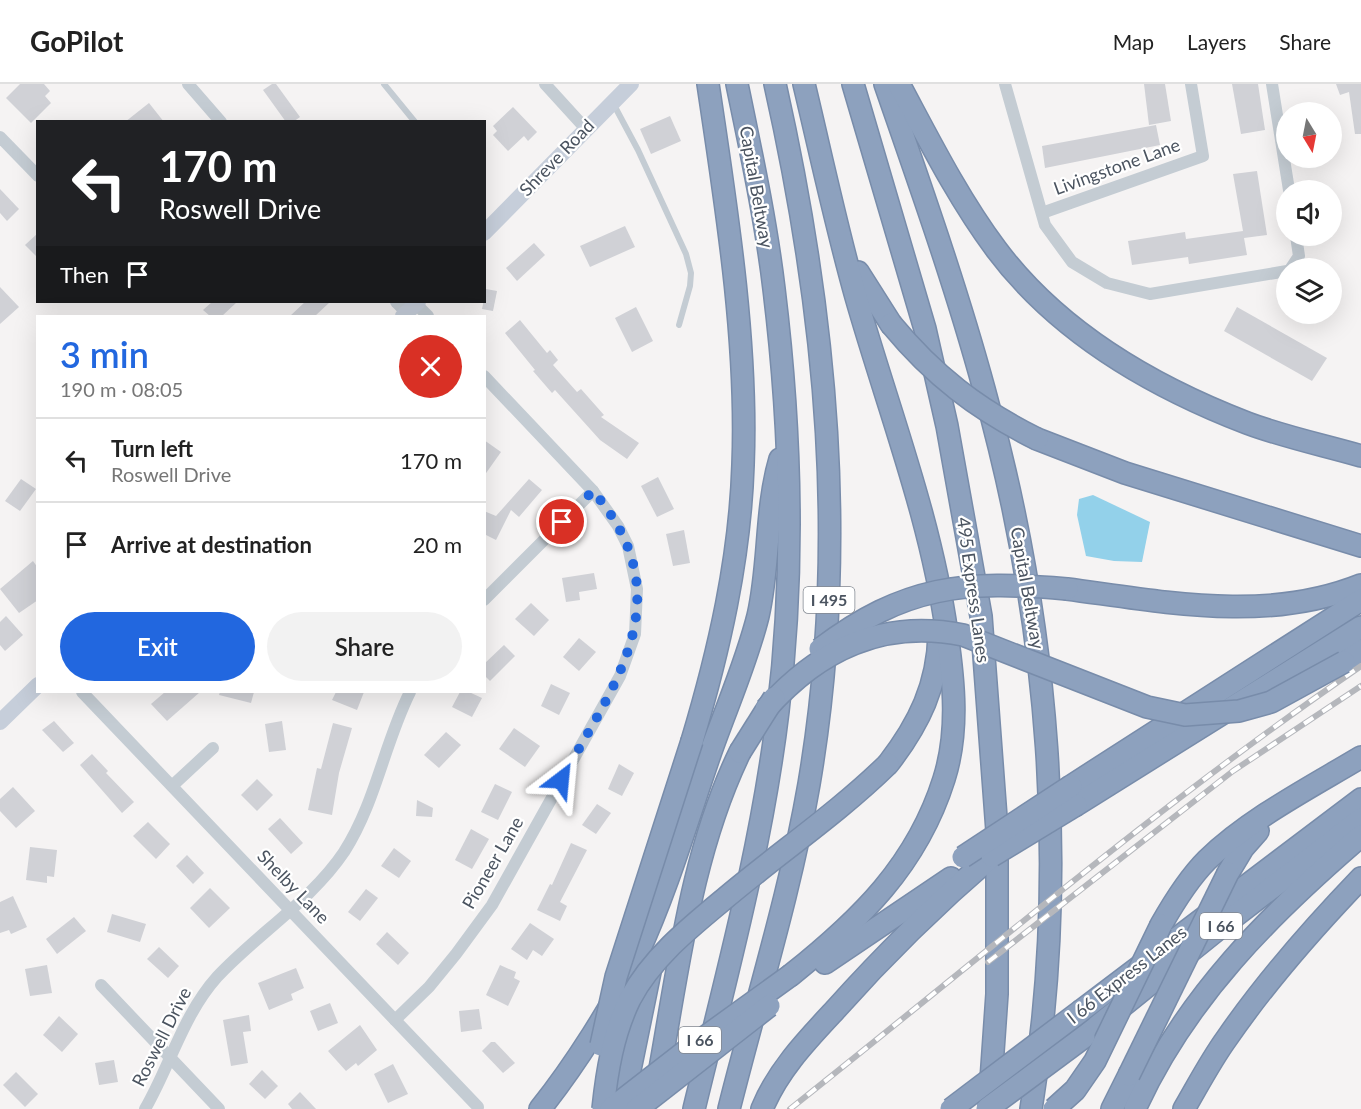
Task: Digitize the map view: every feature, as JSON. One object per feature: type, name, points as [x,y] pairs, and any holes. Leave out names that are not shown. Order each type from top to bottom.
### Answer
[{"type":"highway","points":[[602,1109],[601,1049],[606,1015],[616,977],[692,741],[724,615],[734,556],[743,465],[743,398],[722,175],[708,84]]},
{"type":"highway","name":"Capital Beltway","points":[[694,1109],[754,862],[778,711],[788,570],[786,438],[774,287],[737,84]]},
{"type":"highway","name":"I 495","points":[[729,1109],[789,875],[809,785],[828,605],[829,451],[824,375],[800,213],[775,84]]},
{"type":"highway","points":[[637,1109],[792,980],[885,889],[908,859],[944,778],[953,737],[954,695],[937,573],[925,520],[856,297],[804,84]]},
{"type":"highway","name":"495 Express Lanes","points":[[853,84],[926,329],[947,426],[981,616],[997,831],[998,931],[988,1109]]},
{"type":"highway","name":"Capital Beltway","points":[[885,84],[937,236],[985,390],[1013,508],[1036,633],[1047,759],[1051,890],[1045,1002],[1031,1109]]},
{"type":"highway","points":[[899,84],[944,167],[996,250],[1026,284],[1067,323],[1117,359],[1186,397],[1259,427],[1361,456]]},
{"type":"highway","points":[[830,192],[859,274],[891,324],[942,379],[990,413],[1037,439],[1125,473],[1361,546]]},
{"type":"highway","points":[[540,1109],[576,1058],[627,976],[656,911],[745,661],[758,616],[766,575],[771,487],[786,438]]},
{"type":"highway","points":[[602,1109],[612,1049],[620,1023],[637,988],[666,951],[697,921],[842,806],[888,764],[922,715],[933,684],[939,644],[937,573]]},
{"type":"highway","points":[[652,1109],[703,850],[723,789],[740,752],[766,710],[798,669],[814,653],[864,619],[894,605],[923,594],[982,584],[1067,589],[1182,604],[1239,608],[1297,603],[1361,585]]},
{"type":"highway","name":"I 66","points":[[611,1109],[687,1050],[963,869],[1361,600]]},
{"type":"highway","points":[[762,1109],[768,1094],[798,1050],[963,869],[992,856],[1073,795],[1361,627]]},
{"type":"highway","points":[[766,710],[789,685],[836,653],[870,638],[903,630],[931,630],[963,635],[1147,707],[1185,715],[1239,711],[1271,702],[1293,693],[1353,656]]},
{"type":"highway","points":[[1054,1109],[1075,1090],[1095,1061],[1161,925],[1184,888],[1207,860],[1234,838],[1361,757]]},
{"type":"highway","points":[[1112,1109],[1228,873],[1243,848],[1258,831],[1314,785]]},
{"type":"highway","name":"I 66 Express Lanes","points":[[951,1109],[1361,799]]},
{"type":"highway","name":"I 66","points":[[988,1109],[1084,1037],[1216,930],[1361,819]]},
{"type":"highway","points":[[1135,1109],[1195,1005],[1241,947],[1302,888],[1361,836]]},
{"type":"highway","points":[[622,1109],[675,858]]},
{"type":"highway","points":[[1184,1109],[1226,1039],[1262,989],[1299,944],[1361,878]]},
{"type":"highway","points":[[971,1109],[998,931]]},
{"type":"main road","name":"Shreve Road","points":[[486,231],[631,84]]},
{"type":"main road","points":[[2,717],[36,687]]},
{"type":"street","points":[[188,84],[220,120]]},
{"type":"street","points":[[545,84],[586,129]]},
{"type":"street","points":[[1005,84],[1045,225],[1072,261],[1107,282],[1150,294],[1276,273]]},
{"type":"street","name":"Livingstone Lane","points":[[1042,213],[1203,156],[1191,84]]},
{"type":"street","points":[[1272,84],[1287,180]]},
{"type":"street","points":[[0,137],[36,174]]},
{"type":"street","points":[[408,307],[426,315]]},
{"type":"street","name":"Pioneer Lane","points":[[394,1020],[449,963],[492,905],[628,656],[638,612],[634,567],[618,526],[593,491],[486,378]]},
{"type":"street","points":[[486,598],[593,491]]},
{"type":"street","name":"Shelby Lane","points":[[83,693],[478,1107]]},
{"type":"street","name":"Roswell Drive","points":[[145,1109],[191,1013],[217,977],[290,910],[340,858],[364,816],[395,721],[409,693]]},
{"type":"street","points":[[172,786],[213,748]]},
{"type":"street","points":[[101,985],[219,1109]]},
{"type":"lane","points":[[384,84],[414,120]]},
{"type":"lane","points":[[612,102],[638,150],[686,254],[691,273],[690,286],[679,325]]},
{"type":"water","points":[[1093,495],[1150,522],[1142,562],[1114,561],[1086,556],[1077,515],[1079,499]]},
{"type":"building","points":[[20,84],[44,84],[50,91],[45,96],[51,103],[31,123],[6,98]]},
{"type":"building","points":[[276,84],[300,117],[296,120],[285,120],[263,90]]},
{"type":"building","points":[[1144,84],[1165,84],[1171,121],[1149,125]]},
{"type":"building","points":[[1232,84],[1258,84],[1265,130],[1241,134]]},
{"type":"building","points":[[1336,84],[1361,84],[1361,134],[1355,134],[1349,92],[1340,95]]},
{"type":"building","points":[[149,103],[162,120],[128,120]]},
{"type":"building","points":[[513,107],[537,132],[528,141],[524,136],[508,151],[493,135],[497,131],[493,126]]},
{"type":"building","points":[[670,116],[681,141],[651,154],[640,129]]},
{"type":"building","points":[[1156,125],[1160,145],[1045,168],[1042,146]]},
{"type":"building","points":[[1257,171],[1267,235],[1244,238],[1247,255],[1189,264],[1188,257],[1132,265],[1128,241],[1185,232],[1186,239],[1243,231],[1233,174]]},
{"type":"building","points":[[0,189],[19,209],[7,221],[0,213]]},
{"type":"building","points":[[625,226],[635,247],[590,267],[580,246]]},
{"type":"building","points":[[36,235],[36,256],[25,245]]},
{"type":"building","points":[[534,243],[545,255],[517,281],[506,268]]},
{"type":"building","points":[[0,287],[19,307],[0,324]]},
{"type":"building","points":[[486,289],[497,291],[493,311],[482,309],[483,303],[486,303]]},
{"type":"building","points":[[211,303],[236,303],[223,315],[209,315],[203,310]]},
{"type":"building","points":[[304,303],[329,303],[316,315],[291,315]]},
{"type":"building","points":[[636,307],[653,341],[632,352],[615,318]]},
{"type":"building","points":[[1237,307],[1327,358],[1312,381],[1224,331]]},
{"type":"building","points":[[520,320],[547,353],[550,350],[558,360],[553,365],[577,392],[581,389],[604,415],[601,417],[639,443],[627,459],[600,440],[555,390],[552,393],[533,371],[535,370],[505,333]]},
{"type":"building","points":[[486,441],[501,452],[486,473]]},
{"type":"building","points":[[658,477],[674,509],[657,517],[641,486]]},
{"type":"building","points":[[21,479],[36,489],[20,511],[5,501]]},
{"type":"building","points":[[529,479],[542,490],[519,517],[511,510],[496,540],[486,535],[486,512],[496,516]]},
{"type":"building","points":[[684,530],[690,563],[673,566],[666,534]]},
{"type":"building","points":[[33,561],[36,565],[36,601],[19,613],[0,589]]},
{"type":"building","points":[[594,573],[597,589],[579,592],[580,600],[566,602],[562,578]]},
{"type":"building","points":[[531,603],[549,620],[534,636],[515,619]]},
{"type":"building","points":[[6,616],[23,635],[5,651],[0,645],[0,622]]},
{"type":"building","points":[[579,638],[596,652],[579,671],[563,657]]},
{"type":"building","points":[[504,645],[515,656],[490,681],[486,677],[486,662]]},
{"type":"building","points":[[551,684],[570,693],[559,715],[541,706]]},
{"type":"building","points":[[164,693],[199,693],[167,721],[151,704]]},
{"type":"building","points":[[220,693],[254,693],[251,703],[219,695]]},
{"type":"building","points":[[336,693],[364,693],[357,710],[332,700]]},
{"type":"building","points":[[459,693],[471,693],[482,698],[472,717],[452,707]]},
{"type":"building","points":[[54,721],[74,743],[63,752],[42,730]]},
{"type":"building","points":[[282,721],[286,750],[269,752],[265,724]]},
{"type":"building","points":[[333,723],[352,728],[339,773],[332,815],[308,810],[317,768],[321,769]]},
{"type":"building","points":[[514,728],[540,746],[525,767],[499,749]]},
{"type":"building","points":[[446,732],[461,745],[439,768],[424,755]]},
{"type":"building","points":[[92,754],[108,771],[106,773],[134,802],[122,813],[80,765]]},
{"type":"building","points":[[619,764],[634,773],[622,796],[608,789]]},
{"type":"building","points":[[257,779],[273,795],[257,811],[241,795]]},
{"type":"building","points":[[495,784],[512,792],[498,820],[481,812]]},
{"type":"building","points":[[13,787],[35,811],[16,828],[0,811],[0,799]]},
{"type":"building","points":[[417,800],[433,808],[432,817],[416,816]]},
{"type":"building","points":[[597,804],[611,813],[596,834],[582,825]]},
{"type":"building","points":[[280,818],[303,843],[291,854],[268,829]]},
{"type":"building","points":[[148,822],[170,844],[156,859],[133,836]]},
{"type":"building","points":[[471,829],[489,839],[472,869],[455,860]]},
{"type":"building","points":[[571,843],[587,850],[560,902],[567,906],[560,921],[537,910],[550,884],[552,885]]},
{"type":"building","points":[[30,847],[57,850],[54,877],[47,876],[47,883],[26,880]]},
{"type":"building","points":[[394,848],[411,861],[399,878],[381,866]]},
{"type":"building","points":[[187,855],[204,873],[193,884],[176,866]]},
{"type":"building","points":[[210,888],[230,908],[209,928],[190,908]]},
{"type":"building","points":[[366,889],[378,898],[360,921],[348,912]]},
{"type":"building","points":[[13,896],[27,927],[11,934],[9,930],[0,933],[0,902]]},
{"type":"building","points":[[112,914],[146,924],[140,942],[107,932]]},
{"type":"building","points":[[74,917],[86,931],[57,954],[46,939]]},
{"type":"building","points":[[530,923],[554,939],[542,956],[533,950],[527,960],[511,949]]},
{"type":"building","points":[[387,932],[409,953],[398,965],[376,944]]},
{"type":"building","points":[[159,947],[179,966],[168,978],[147,959]]},
{"type":"building","points":[[47,965],[52,993],[30,996],[25,969]]},
{"type":"building","points":[[500,965],[516,972],[514,978],[520,981],[508,1006],[486,995]]},
{"type":"building","points":[[296,968],[304,988],[291,994],[293,1000],[269,1010],[258,983]]},
{"type":"building","points":[[330,1003],[338,1023],[318,1031],[310,1011]]},
{"type":"building","points":[[479,1009],[482,1029],[461,1032],[459,1011]]},
{"type":"building","points":[[249,1015],[251,1031],[243,1032],[248,1063],[231,1066],[223,1020]]},
{"type":"building","points":[[59,1016],[78,1034],[62,1052],[43,1035]]},
{"type":"building","points":[[360,1025],[377,1050],[358,1066],[356,1063],[346,1071],[328,1051]]},
{"type":"building","points":[[491,1042],[495,1042],[515,1063],[503,1073],[482,1051]]},
{"type":"building","points":[[114,1060],[118,1082],[99,1085],[95,1063]]},
{"type":"building","points":[[393,1064],[408,1094],[388,1103],[374,1074]]},
{"type":"building","points":[[262,1070],[278,1086],[265,1099],[249,1084]]},
{"type":"building","points":[[16,1072],[38,1094],[25,1107],[3,1085]]},
{"type":"building","points":[[300,1092],[316,1109],[292,1109],[288,1104]]},
{"type":"railway","points":[[790,1109],[1143,826],[1287,718],[1361,666]]},
{"type":"railway","points":[[988,962],[1233,771],[1361,686]]},
{"type":"route","points":[[561,780],[620,676],[635,634],[638,612],[634,567],[628,546],[606,507],[593,491],[562,522]]}]
